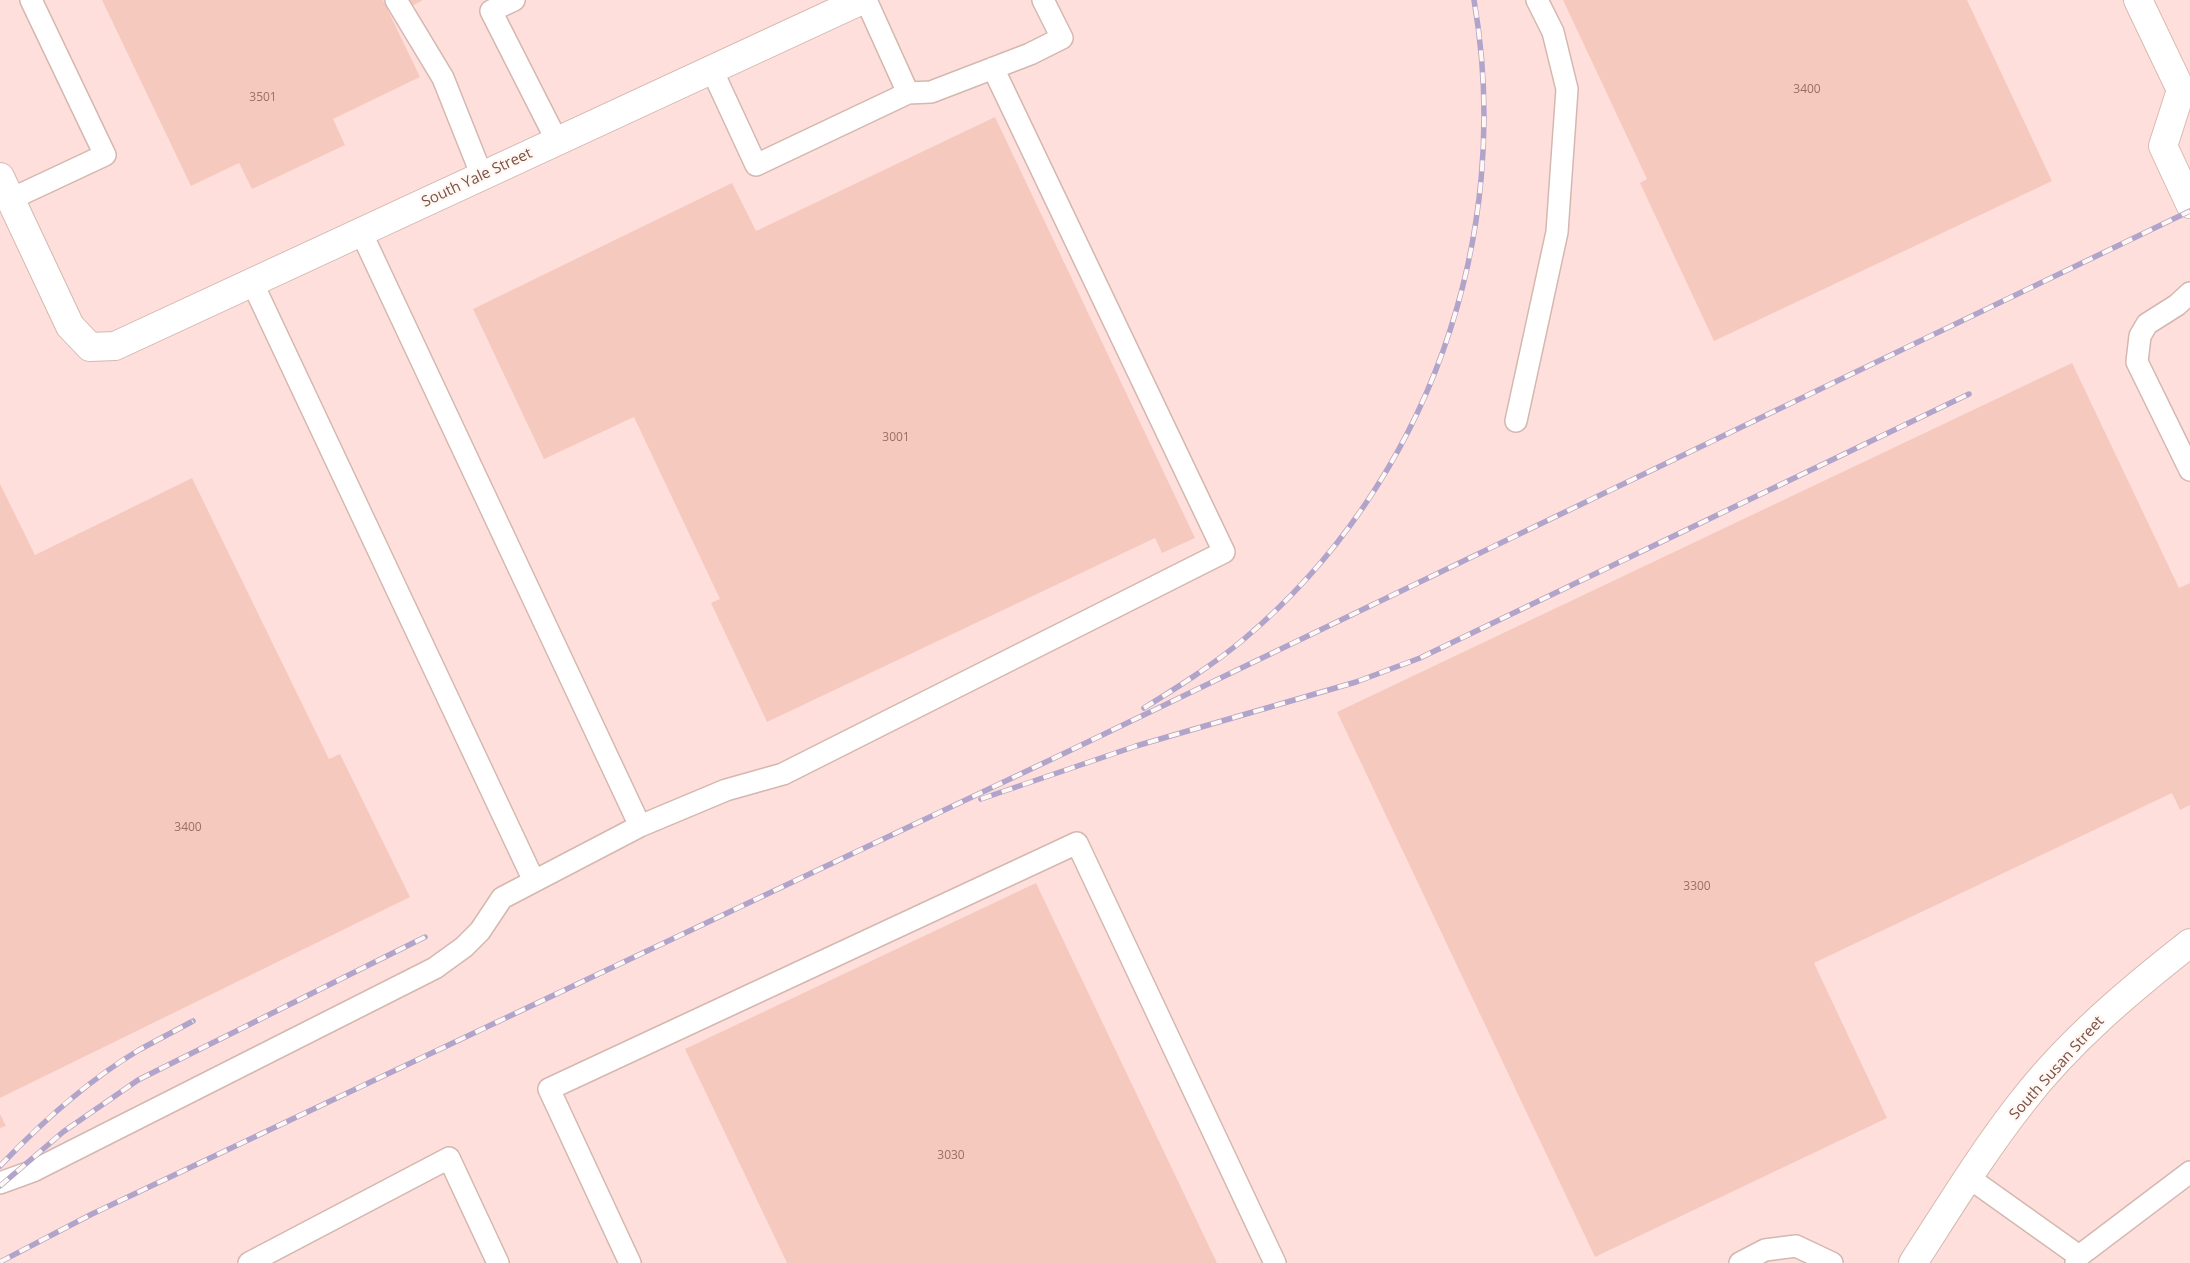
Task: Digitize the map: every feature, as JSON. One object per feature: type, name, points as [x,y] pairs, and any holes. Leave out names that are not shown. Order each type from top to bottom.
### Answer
[{"type":"street","name":"South Yale Street","points":[[5,188],[70,326],[90,346],[115,346],[864,0]]},
{"type":"street","points":[[2138,0],[2187,90],[2163,146],[2190,204]]},
{"type":"street","name":"South Susan Street","points":[[1913,1263],[1968,1177],[2022,1101],[2080,1038],[2137,985],[2190,943]]},
{"type":"lane","points":[[5,188],[106,155],[31,0]]},
{"type":"lane","points":[[396,0],[443,78],[482,176]]},
{"type":"lane","points":[[514,0],[491,11],[557,141]]},
{"type":"lane","points":[[864,0],[908,92]]},
{"type":"lane","points":[[712,70],[756,165],[908,92],[931,92],[1062,38],[1043,0]]},
{"type":"lane","points":[[1516,421],[1558,232],[1567,89],[1553,32],[1536,0]]},
{"type":"lane","points":[[0,1183],[33,1171],[435,968],[464,947],[480,931],[502,898],[640,826],[726,790],[783,774],[1224,552],[993,68]]},
{"type":"lane","points":[[361,232],[640,826]]},
{"type":"lane","points":[[252,282],[534,881]]},
{"type":"lane","points":[[2190,293],[2178,304],[2147,324],[2140,336],[2137,362],[2190,470]]},
{"type":"lane","points":[[630,1263],[548,1089],[1077,843],[1275,1263]]},
{"type":"lane","points":[[249,1263],[449,1158],[498,1263]]},
{"type":"lane","points":[[1968,1177],[2078,1260],[2190,1172]]},
{"type":"lane","points":[[1740,1263],[1765,1250],[1796,1246],[1832,1263]]},
{"type":"shaded area","points":[[0,0],[2190,0],[2190,1263],[0,1263]]},
{"type":"building","points":[[102,0],[383,0],[420,77],[333,119],[345,145],[252,189],[239,163],[191,186]]},
{"type":"building","points":[[404,0],[423,0],[408,8]]},
{"type":"building","points":[[1563,0],[1967,0],[2052,181],[1714,341],[1640,183],[1647,179]]},
{"type":"building","points":[[995,117],[1195,538],[1162,553],[1155,538],[767,722],[711,603],[720,599],[634,417],[544,459],[473,309],[732,183],[756,231]]},
{"type":"building","points":[[2072,363],[2179,588],[2190,583],[2190,805],[2180,810],[2172,793],[1814,963],[1887,1118],[1595,1257],[1337,712]]},
{"type":"building","points":[[192,478],[329,759],[340,754],[410,897],[0,1098],[0,484],[35,555]]},
{"type":"building","points":[[1036,883],[1217,1263],[787,1263],[685,1049]]},
{"type":"building","points":[[0,1114],[6,1126],[0,1128]]},
{"type":"railway","points":[[1144,708],[1232,649],[1308,577],[1363,507],[1408,431],[1443,350],[1468,265],[1481,178],[1483,89],[1474,0]]},
{"type":"railway","points":[[0,1262],[92,1214],[1069,751],[2190,211]]},
{"type":"railway","points":[[981,799],[1136,746],[1356,682],[1420,658],[1969,394]]},
{"type":"railway","points":[[0,1186],[63,1132],[138,1080],[425,937]]},
{"type":"railway","points":[[0,1166],[48,1119],[101,1075],[139,1050],[193,1021]]}]
